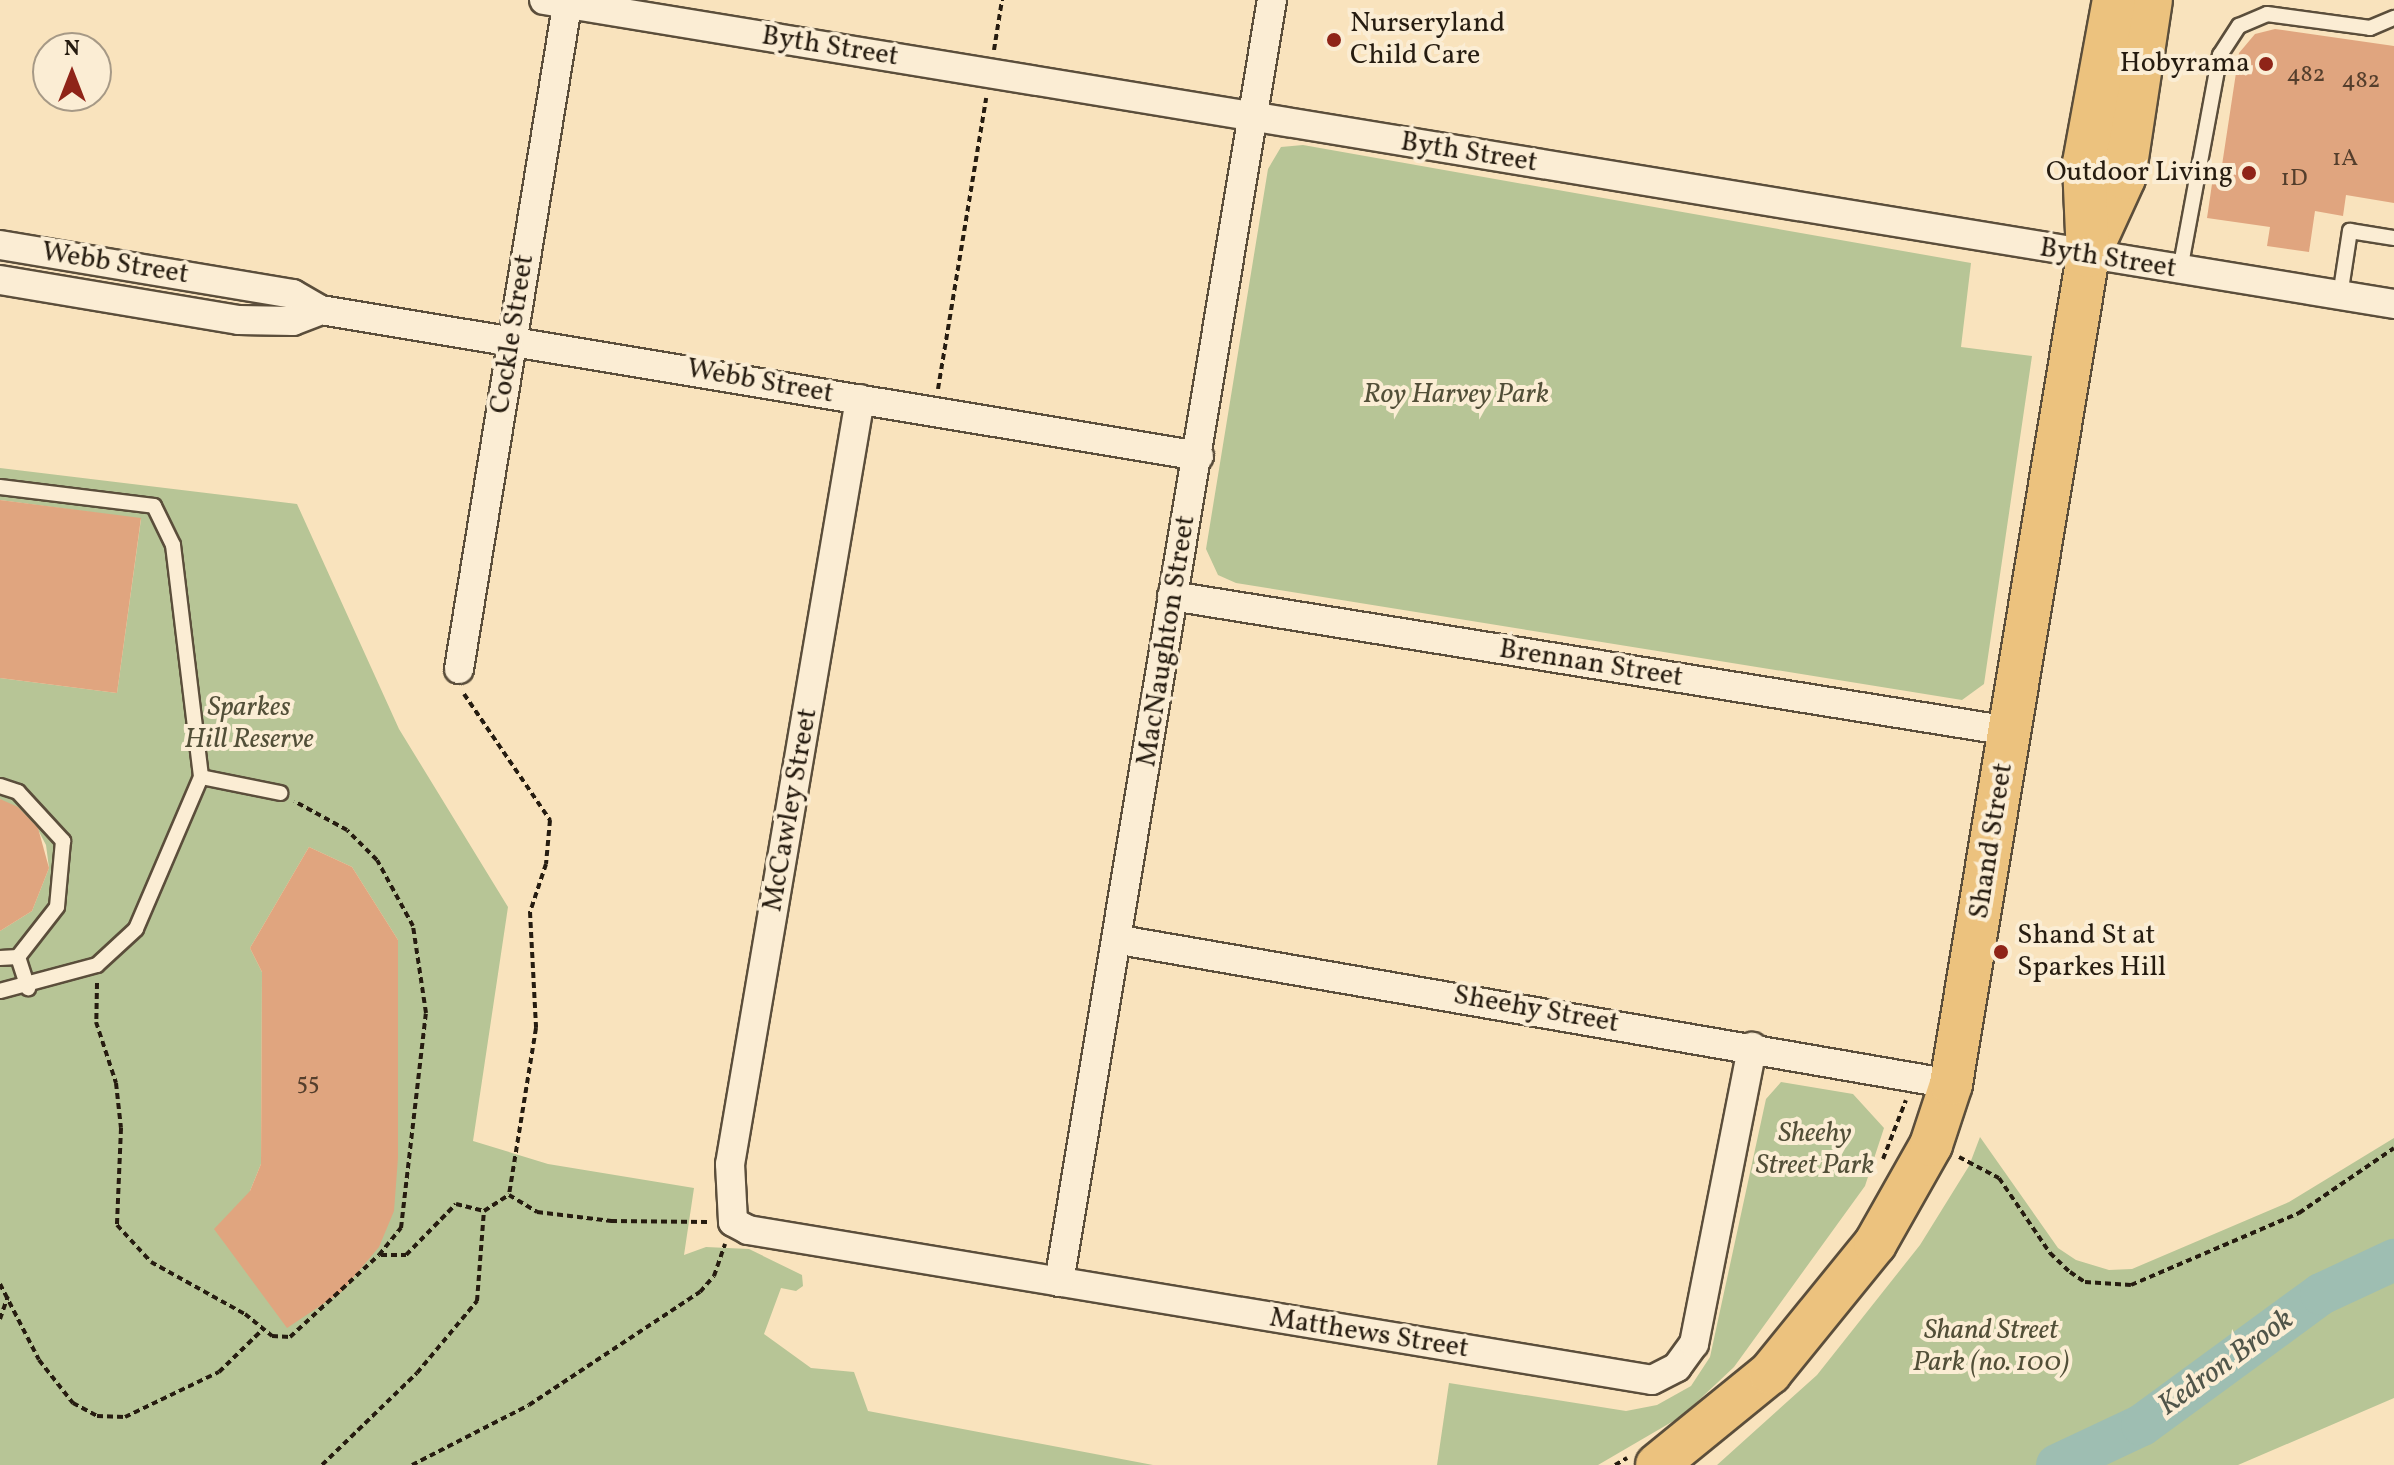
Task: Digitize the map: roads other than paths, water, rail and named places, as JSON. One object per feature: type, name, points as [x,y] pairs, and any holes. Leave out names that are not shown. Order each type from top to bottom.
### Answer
[{"type":"main road","name":"Shand Street","points":[[1643,1461],[1770,1373],[1881,1237],[1931,1145],[1951,1084],[2088,256],[2084,163],[2114,0]]},
{"type":"main road","name":"Shand Street","points":[[2088,256],[2124,178],[2151,0]]},
{"type":"street","name":"MacNaughton Street","points":[[1059,1282],[1120,940],[1172,596],[1199,456],[1272,0]]},
{"type":"street","name":"Byth Street","points":[[560,1],[2088,256],[2394,304]]},
{"type":"street","name":"Cockle Street","points":[[459,669],[512,340],[560,1]]},
{"type":"street","name":"Webb Street","points":[[0,245],[293,294],[321,310],[1199,456]]},
{"type":"street","name":"Webb Street","points":[[0,280],[239,320],[293,321],[321,310]]},
{"type":"street","name":"McCawley Street","points":[[733,1222],[730,1164],[860,399]]},
{"type":"street","name":"Brennan Street","points":[[1172,596],[2009,731]]},
{"type":"street","name":"Sheehy Street","points":[[1120,940],[1752,1047],[1951,1084]]},
{"type":"street","name":"Matthews Street","points":[[733,1222],[748,1230],[1652,1380],[1677,1367],[1694,1344],[1752,1047]]},
{"type":"lane","points":[[2179,271],[2220,55],[2239,26],[2267,14],[2370,28],[2394,18]]},
{"type":"lane","points":[[2340,296],[2350,231],[2394,238]]},
{"type":"lane","points":[[0,487],[154,506],[173,545],[201,777],[136,929],[97,965],[28,988],[0,991]]},
{"type":"lane","points":[[201,777],[280,793]]},
{"type":"lane","points":[[0,786],[18,792],[63,841],[57,907],[18,957],[0,958]]},
{"type":"lane","points":[[18,957],[28,988]]},
{"type":"waterway","name":"Kedron Brook","points":[[2057,1465],[2142,1425],[2321,1294],[2394,1260]]},
{"type":"place","name":"Nurseryland Child Care","points":[[1334,40]]},
{"type":"place","name":"Hobyrama","points":[[2266,64]]},
{"type":"place","name":"Outdoor Living","points":[[2249,173]]},
{"type":"place","name":"Shand St at Sparkes Hill","points":[[2001,952]]},
{"type":"park label","name":"Roy Harvey Park","points":[[1456,395]]},
{"type":"park label","name":"Sparkes Hill Reserve","points":[[249,724]]},
{"type":"park label","name":"Sheehy Street Park","points":[[1815,1150]]},
{"type":"park label","name":"Shand Street Park (no. 100)","points":[[1991,1347]]}]
